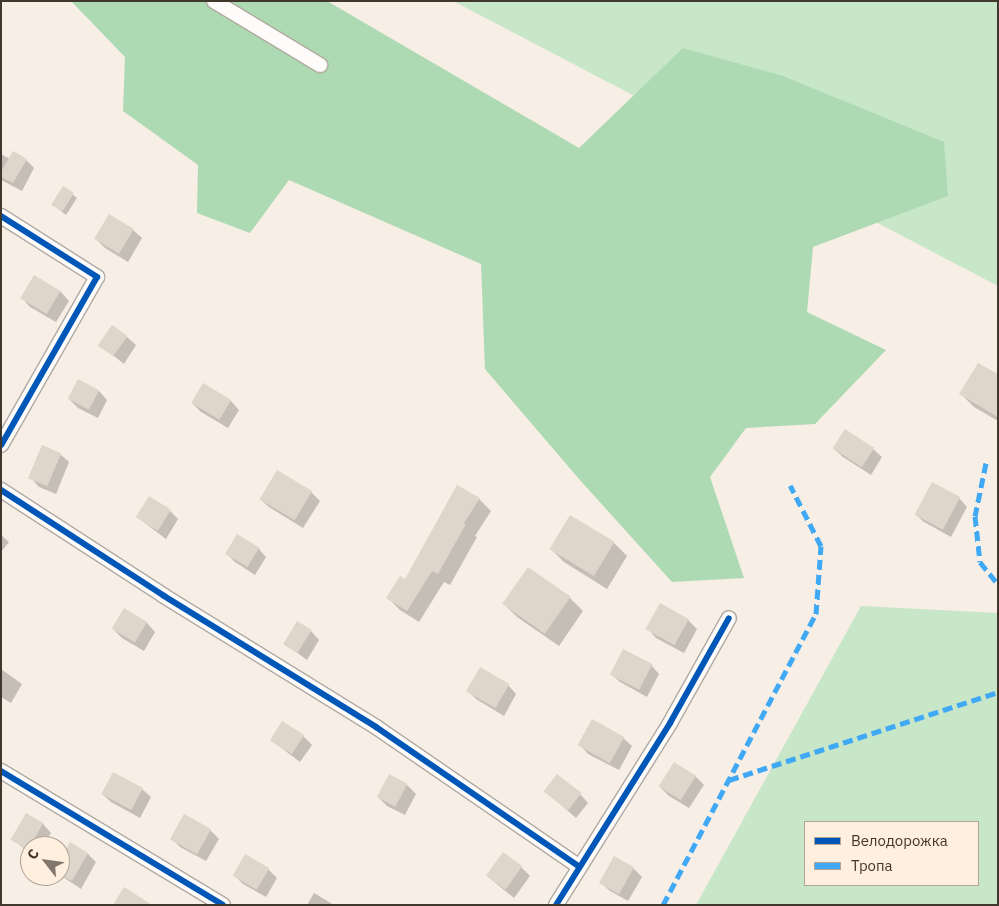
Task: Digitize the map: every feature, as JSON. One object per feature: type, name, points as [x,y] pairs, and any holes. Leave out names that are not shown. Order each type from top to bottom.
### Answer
[{"type":"street","points":[[214,1],[320,65]]},
{"type":"street","points":[[1,216],[97,277],[1,445]]},
{"type":"street","points":[[1,490],[164,596],[376,727],[578,866]]},
{"type":"street","points":[[556,905],[578,866],[670,722],[729,618]]},
{"type":"street","points":[[1,771],[223,905]]},
{"type":"green space","points":[[71,1],[327,1],[579,148],[683,48],[783,76],[944,142],[948,196],[813,247],[807,312],[886,350],[815,424],[746,428],[710,477],[744,578],[672,582],[579,479],[485,369],[481,264],[289,180],[250,233],[197,213],[198,165],[123,111],[125,57]]},
{"type":"green space","points":[[453,1],[998,1],[998,286]]},
{"type":"green space","points":[[861,606],[998,613],[998,905],[696,905]]},
{"type":"building","points":[[13,151],[27,159],[13,183],[1,177],[1,172]]},
{"type":"building","points":[[63,186],[74,193],[62,212],[51,205]]},
{"type":"building","points":[[109,214],[134,229],[119,254],[94,239]]},
{"type":"building","points":[[34,275],[61,291],[47,314],[20,298]]},
{"type":"building","points":[[112,325],[128,336],[113,356],[98,345]]},
{"type":"building","points":[[978,363],[998,374],[998,417],[959,394]]},
{"type":"building","points":[[78,379],[99,390],[89,410],[68,398]]},
{"type":"building","points":[[203,383],[231,400],[219,420],[191,403]]},
{"type":"building","points":[[845,429],[874,448],[862,467],[832,448]]},
{"type":"building","points":[[42,445],[61,453],[47,486],[28,478]]},
{"type":"building","points":[[277,470],[312,491],[295,520],[259,499]]},
{"type":"building","points":[[932,482],[960,497],[943,530],[915,515]]},
{"type":"building","points":[[457,485],[480,498],[464,523],[466,524],[438,574],[432,571],[407,611],[386,598],[400,576],[405,579]]},
{"type":"building","points":[[149,496],[171,510],[158,531],[136,517]]},
{"type":"building","points":[[570,515],[615,542],[594,576],[549,549]]},
{"type":"building","points":[[237,534],[259,547],[247,567],[225,554]]},
{"type":"building","points":[[528,567],[571,597],[545,634],[502,604]]},
{"type":"building","points":[[660,603],[689,619],[674,645],[645,629]]},
{"type":"building","points":[[124,608],[147,622],[135,642],[112,629]]},
{"type":"building","points":[[297,621],[312,630],[298,653],[283,644]]},
{"type":"building","points":[[623,649],[652,664],[639,690],[610,675]]},
{"type":"building","points":[[480,667],[509,684],[495,708],[466,691]]},
{"type":"building","points":[[592,719],[624,737],[610,763],[577,745]]},
{"type":"building","points":[[282,721],[304,735],[292,754],[270,741]]},
{"type":"building","points":[[674,762],[696,776],[681,800],[659,787]]},
{"type":"building","points":[[113,772],[143,788],[131,810],[101,794]]},
{"type":"building","points":[[389,774],[408,784],[395,807],[377,797]]},
{"type":"building","points":[[557,774],[581,793],[568,810],[543,791]]},
{"type":"building","points":[[26,813],[43,823],[36,836],[20,836],[20,845],[10,840]]},
{"type":"building","points":[[184,814],[211,829],[197,854],[170,839]]},
{"type":"building","points":[[70,842],[88,853],[72,881],[70,880]]},
{"type":"building","points":[[503,852],[522,866],[505,890],[486,875]]},
{"type":"building","points":[[245,854],[269,868],[257,890],[232,876]]},
{"type":"building","points":[[614,856],[634,867],[619,894],[599,883]]},
{"type":"building","points":[[124,887],[152,905],[113,905]]},
{"type":"marked path","points":[[986,463],[975,516],[980,562],[998,584]]},
{"type":"marked path","points":[[663,905],[816,614],[821,546],[790,485]]},
{"type":"marked path","points":[[729,780],[998,692]]},
{"type":"cycle path","points":[[1,216],[97,277],[1,445]]},
{"type":"cycle path","points":[[1,490],[164,596],[376,727],[578,866]]},
{"type":"cycle path","points":[[556,905],[670,723],[729,618]]},
{"type":"cycle path","points":[[1,771],[223,905]]}]
